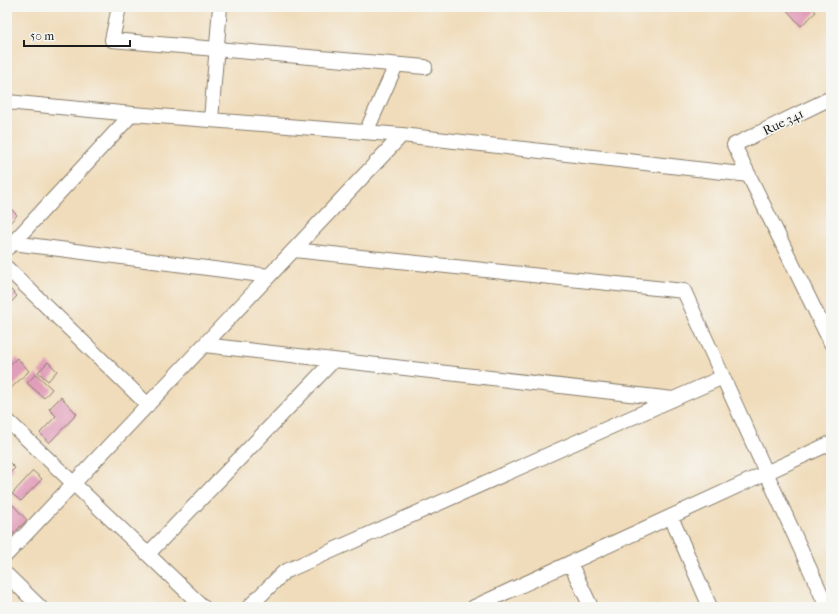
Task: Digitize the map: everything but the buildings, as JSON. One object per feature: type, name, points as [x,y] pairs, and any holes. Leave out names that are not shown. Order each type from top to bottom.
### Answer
[{"type":"street","points":[[119,7],[112,40],[425,67]]},
{"type":"street","points":[[211,120],[220,7]]},
{"type":"street","points":[[366,132],[396,65]]},
{"type":"street","name":"Rue 341","points":[[749,175],[734,145],[831,98]]},
{"type":"street","points":[[7,102],[132,114],[402,135],[749,175],[831,343]]},
{"type":"street","points":[[10,246],[132,114]]},
{"type":"street","points":[[7,554],[402,135]]},
{"type":"street","points":[[10,246],[270,276]]},
{"type":"street","points":[[294,250],[684,291],[827,607]]},
{"type":"street","points":[[7,268],[148,405]]},
{"type":"street","points":[[204,345],[674,399]]},
{"type":"street","points":[[148,554],[334,360]]},
{"type":"street","points":[[249,607],[284,572],[723,377]]},
{"type":"street","points":[[7,420],[203,607]]},
{"type":"street","points":[[474,607],[831,443]]},
{"type":"street","points":[[671,516],[710,607]]},
{"type":"street","points":[[570,562],[591,607]]},
{"type":"street","points":[[7,575],[40,607]]}]
